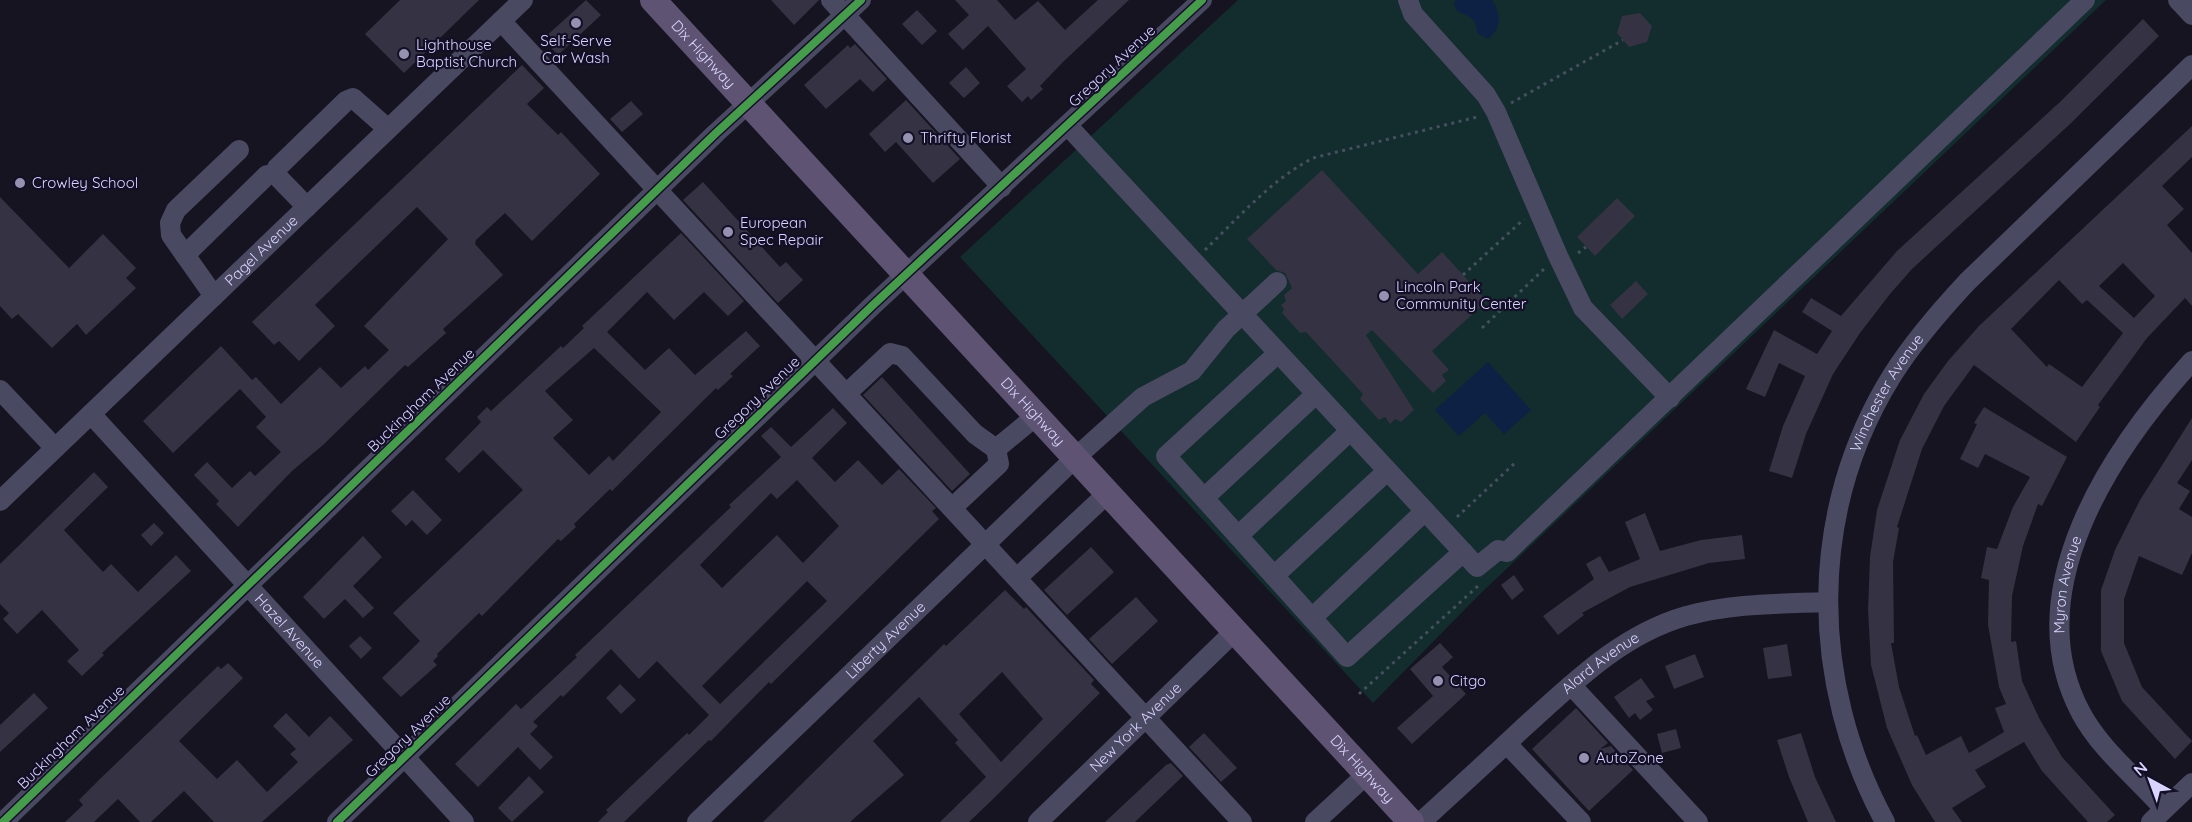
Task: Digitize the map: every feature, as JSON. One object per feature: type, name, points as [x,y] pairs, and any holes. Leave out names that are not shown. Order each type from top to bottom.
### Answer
[{"type":"main road","name":"Dix Highway","points":[[654,0],[1411,822]]},
{"type":"street","name":"Pagel Avenue","points":[[0,501],[523,0]]},
{"type":"street","points":[[831,0],[1002,187]]},
{"type":"street","name":"Buckingham Avenue","points":[[3,822],[658,190],[861,0]]},
{"type":"street","name":"Gregory Avenue","points":[[337,822],[815,360],[1202,0]]},
{"type":"street","points":[[1408,0],[1413,14],[1486,95],[1496,112],[1536,208],[1583,308],[1670,398]]},
{"type":"street","points":[[1068,126],[1477,567],[1498,550],[1507,552],[2085,0]]},
{"type":"street","points":[[2178,0],[2192,15]]},
{"type":"street","points":[[501,21],[1242,822]]},
{"type":"street","name":"Winchester Avenue","points":[[1885,822],[1870,794],[1851,748],[1837,701],[1829,652],[1827,602],[1833,533],[1847,475],[1873,411],[1909,351],[1967,282],[2192,64]]},
{"type":"street","points":[[307,207],[275,174],[277,168],[339,108],[353,98],[388,129]]},
{"type":"street","points":[[214,296],[171,235],[170,224],[176,210],[239,150]]},
{"type":"street","points":[[185,255],[267,175]]},
{"type":"street","name":"Liberty Avenue","points":[[697,822],[1075,458],[1143,397],[1192,371],[1226,329],[1277,282]]},
{"type":"street","points":[[846,394],[890,353],[902,356],[975,434],[996,449],[999,464],[952,508]]},
{"type":"street","points":[[1278,353],[1166,456],[1347,657],[1462,552]]},
{"type":"street","name":"Myron Avenue","points":[[2158,816],[2092,731],[2081,713],[2062,662],[2058,629],[2060,595],[2067,562],[2106,478],[2132,437],[2192,361]]},
{"type":"street","points":[[0,390],[55,448]]},
{"type":"street","points":[[1204,498],[1316,394]]},
{"type":"street","name":"Hazel Avenue","points":[[92,414],[464,822]]},
{"type":"street","points":[[996,449],[1036,416]]},
{"type":"street","points":[[1238,536],[1350,431]]},
{"type":"street","points":[[1274,576],[1387,471]]},
{"type":"street","points":[[1017,578],[1108,493]]},
{"type":"street","points":[[1312,618],[1425,511]]},
{"type":"street","name":"Alard Avenue","points":[[1421,822],[1571,685],[1624,644],[1683,617],[1738,605],[1827,602]]},
{"type":"street","name":"New York Avenue","points":[[1038,822],[1235,631]]},
{"type":"street","points":[[1571,685],[1698,822]]},
{"type":"street","points":[[1507,744],[1581,822]]},
{"type":"street","points":[[1315,822],[1367,774]]},
{"type":"street","points":[[2158,816],[2192,783]]},
{"type":"path","points":[[1193,261],[1275,183],[1294,168],[1313,158],[1496,112],[1623,40]]},
{"type":"path","points":[[1463,275],[1536,208]]},
{"type":"path","points":[[1482,328],[1558,256]]},
{"type":"path","points":[[1451,522],[1516,462]]},
{"type":"green space","points":[[1238,0],[2106,0],[1479,595],[1373,703],[960,257]]},
{"type":"water","points":[[1456,0],[1492,0],[1499,20],[1493,35],[1488,39],[1477,33],[1474,21],[1457,11],[1454,3]]},
{"type":"water","points":[[1488,362],[1531,410],[1504,434],[1485,413],[1459,436],[1435,410]]},
{"type":"building","name":"Lighthouse Baptist Church","points":[[400,0],[479,0],[404,73],[365,34]]},
{"type":"building","name":"Self-Serve Car Wash","points":[[586,0],[601,15],[558,55],[543,39]]},
{"type":"building","points":[[771,0],[819,0],[794,25]]},
{"type":"building","points":[[955,0],[997,0],[1015,20],[1038,1],[1065,30],[1098,0],[1129,0],[1063,62],[1040,86],[1043,89],[1031,100],[1028,96],[1022,102],[1007,86],[1026,69],[988,26],[963,50],[948,34],[969,15]]},
{"type":"building","points":[[917,10],[937,31],[922,45],[902,24]]},
{"type":"building","points":[[1640,13],[1652,26],[1647,42],[1629,47],[1617,33],[1622,16]]},
{"type":"building","points":[[2143,19],[2159,36],[2069,125],[1912,269],[1860,333],[1833,374],[1806,434],[1792,478],[1769,471],[1783,426],[1805,376],[1779,363],[1765,397],[1746,389],[1774,330],[1817,354],[1832,331],[1802,312],[1811,298],[1841,316],[1897,251],[2061,101]]},
{"type":"building","points":[[855,44],[887,79],[873,92],[860,79],[826,109],[804,85],[848,45],[850,48]]},
{"type":"building","points":[[522,65],[544,88],[527,104],[558,135],[561,132],[600,174],[532,241],[505,213],[476,240],[475,244],[503,275],[443,329],[446,333],[408,367],[405,365],[323,445],[292,471],[238,527],[216,504],[219,501],[194,475],[207,462],[232,488],[250,471],[255,476],[281,452],[256,427],[266,417],[240,389],[173,453],[143,421],[221,346],[252,380],[256,377],[281,404],[320,367],[341,388],[365,366],[368,370],[389,350],[364,326],[448,239],[417,207],[315,305],[335,326],[299,361],[279,341],[274,345],[252,322]]},
{"type":"building","points":[[966,67],[980,83],[964,98],[949,83]]},
{"type":"building","name":"Thrifty Florist","points":[[906,100],[960,159],[933,183],[896,142],[885,152],[869,134]]},
{"type":"building","points":[[631,101],[643,114],[622,132],[610,119]]},
{"type":"building","points":[[2192,126],[2192,157],[2162,186],[2184,209],[2167,225],[2192,253],[2192,306],[2185,298],[2147,338],[2098,405],[2100,407],[2076,442],[1974,365],[1944,406],[1922,449],[1897,527],[1899,528],[1893,562],[1894,643],[1891,643],[1899,687],[1915,736],[1917,735],[1926,755],[1961,736],[1969,753],[2004,732],[1995,708],[2006,704],[1999,687],[1988,625],[1989,580],[1981,578],[1987,547],[1997,549],[2013,507],[2030,477],[1985,454],[1978,468],[1960,459],[1977,424],[1974,423],[1984,407],[2067,457],[2042,506],[2038,504],[2023,546],[2012,596],[2011,642],[2016,641],[2022,681],[2039,718],[2062,757],[2115,815],[2107,822],[2088,822],[2042,771],[2024,742],[1975,770],[1986,787],[1952,808],[1962,822],[1935,822],[1912,785],[1887,728],[1871,665],[1868,610],[1870,557],[1877,510],[1900,440],[1924,394],[1948,361],[1979,326]],"holes":[[[2123,263],[2155,296],[2134,318],[2099,286]],[[2059,280],[2082,304],[2087,300],[2123,333],[2082,387],[2049,364],[2047,367],[2011,329]]]},
{"type":"building","name":"Lincoln Park Community Center","points":[[1322,170],[1418,274],[1442,252],[1487,301],[1432,351],[1449,370],[1442,375],[1446,381],[1433,393],[1372,330],[1366,335],[1414,410],[1401,422],[1395,419],[1390,424],[1385,417],[1379,420],[1360,399],[1363,394],[1306,332],[1300,333],[1282,313],[1284,309],[1281,305],[1286,301],[1284,295],[1292,288],[1288,279],[1285,273],[1276,270],[1247,239]]},
{"type":"building","name":"European Spec Repair","points":[[703,182],[780,267],[786,262],[803,280],[778,303],[683,200]]},
{"type":"building","points":[[0,197],[69,268],[103,234],[136,268],[126,278],[136,288],[86,335],[77,324],[52,348],[18,314],[12,319],[0,306]]},
{"type":"building","points":[[1617,198],[1635,216],[1595,256],[1577,237]]},
{"type":"building","points":[[681,233],[744,301],[728,316],[704,292],[674,320],[647,292],[607,332],[645,370],[669,348],[695,375],[746,331],[760,346],[730,374],[733,376],[718,390],[716,388],[612,491],[610,489],[574,524],[576,527],[561,541],[558,539],[482,616],[479,613],[437,654],[438,656],[433,661],[437,665],[401,697],[382,678],[420,641],[393,613],[523,490],[483,450],[459,473],[445,459],[481,422],[477,417],[487,407],[491,411],[561,346],[563,348],[584,328],[582,326]],"holes":[[[594,348],[661,412],[613,461],[609,456],[589,475],[553,438],[573,420],[545,391]]]},
{"type":"building","points":[[1636,281],[1648,294],[1622,319],[1610,305]]},
{"type":"building","points":[[882,377],[970,474],[952,491],[863,395]]},
{"type":"building","points":[[833,408],[847,423],[812,458],[835,482],[858,460],[882,485],[899,469],[936,508],[932,511],[939,519],[771,684],[769,682],[711,741],[709,740],[624,822],[598,822],[608,812],[606,810],[709,715],[657,661],[639,679],[611,649],[563,697],[561,695],[533,722],[538,726],[530,734],[553,757],[540,770],[518,747],[478,787],[455,764],[516,704],[521,709],[577,657],[575,655],[781,457],[761,436],[771,427],[791,447]],"holes":[[[797,480],[839,526],[803,563],[777,535],[722,588],[700,565],[771,493],[777,499]],[[807,581],[827,601],[720,704],[702,686]]]},
{"type":"building","points":[[2192,418],[2192,460],[2177,483],[2190,491],[2179,509],[2192,517],[2192,553],[2182,575],[2139,556],[2124,599],[2124,643],[2142,687],[2192,741],[2175,759],[2122,701],[2101,651],[2101,590],[2115,550],[2140,500]]},
{"type":"building","points":[[94,472],[108,487],[64,530],[103,572],[111,564],[138,592],[176,555],[191,571],[102,653],[104,655],[82,676],[67,661],[79,650],[42,610],[17,634],[3,619],[9,613],[0,604],[0,564]]},
{"type":"building","points":[[413,490],[442,520],[427,535],[412,520],[406,526],[391,511]]},
{"type":"building","points":[[1645,513],[1660,551],[1701,540],[1742,535],[1745,559],[1709,563],[1630,587],[1582,613],[1584,615],[1558,635],[1543,616],[1594,579],[1586,564],[1600,556],[1609,572],[1640,559],[1625,522]]},
{"type":"building","points":[[154,523],[164,533],[151,546],[141,535]]},
{"type":"building","points":[[363,536],[382,557],[353,586],[374,608],[363,618],[345,599],[324,619],[303,597]]},
{"type":"building","points":[[1091,547],[1114,572],[1067,615],[1044,590]]},
{"type":"building","points":[[1514,575],[1524,590],[1512,600],[1501,585]]},
{"type":"building","points":[[1005,590],[1024,609],[1026,607],[1094,680],[1091,684],[1100,693],[969,822],[940,822],[986,777],[955,743],[958,740],[919,697],[873,741],[904,775],[850,822],[763,822],[944,644],[946,646]],"holes":[[[1002,672],[1043,719],[1001,762],[959,714]]]},
{"type":"building","points":[[1136,597],[1158,621],[1112,664],[1089,639]]},
{"type":"building","points":[[360,636],[372,648],[361,659],[349,646]]},
{"type":"building","name":"Citgo","points":[[1440,643],[1453,657],[1442,667],[1466,694],[1412,744],[1397,728],[1433,696],[1410,669]]},
{"type":"building","points":[[1787,644],[1792,676],[1768,679],[1763,648]]},
{"type":"building","points":[[1695,654],[1704,677],[1674,689],[1665,666]]},
{"type":"building","points":[[228,663],[243,678],[179,741],[217,779],[237,760],[267,792],[298,762],[290,754],[296,749],[273,726],[286,713],[309,737],[330,716],[353,740],[262,822],[214,822],[184,791],[151,822],[140,822],[118,799],[94,822],[65,822],[83,805],[79,800],[103,776],[218,666],[221,669]]},
{"type":"building","points":[[1641,678],[1655,697],[1646,701],[1653,710],[1640,720],[1635,713],[1629,718],[1614,697]]},
{"type":"building","points":[[620,684],[636,700],[621,714],[606,698]]},
{"type":"building","points":[[34,693],[48,708],[0,752],[0,725]]},
{"type":"building","name":"AutoZone","points":[[1576,708],[1608,743],[1600,749],[1611,746],[1633,770],[1589,811],[1532,749]]},
{"type":"building","points":[[1676,729],[1681,748],[1662,753],[1657,734]]},
{"type":"building","points":[[1204,733],[1237,768],[1221,782],[1189,747]]},
{"type":"building","points":[[1801,733],[1815,777],[1836,822],[1808,822],[1789,777],[1777,740]]},
{"type":"building","points":[[1171,763],[1183,776],[1135,822],[1105,822],[1166,765]]},
{"type":"building","points":[[529,776],[544,792],[512,822],[498,808]]},
{"type":"cycle path","points":[[3,822],[716,133],[861,0]]},
{"type":"cycle path","points":[[337,822],[873,305],[1202,0]]},
{"type":"place","name":"Self-Serve Car Wash","points":[[576,23]]},
{"type":"place","name":"Lighthouse Baptist Church","points":[[404,54]]},
{"type":"place","name":"Thrifty Florist","points":[[908,138]]},
{"type":"place","name":"Crowley School","points":[[20,183]]},
{"type":"place","name":"European Spec Repair","points":[[728,232]]},
{"type":"place","name":"Lincoln Park Community Center","points":[[1384,296]]},
{"type":"place","name":"Citgo","points":[[1438,681]]},
{"type":"place","name":"AutoZone","points":[[1584,758]]}]
